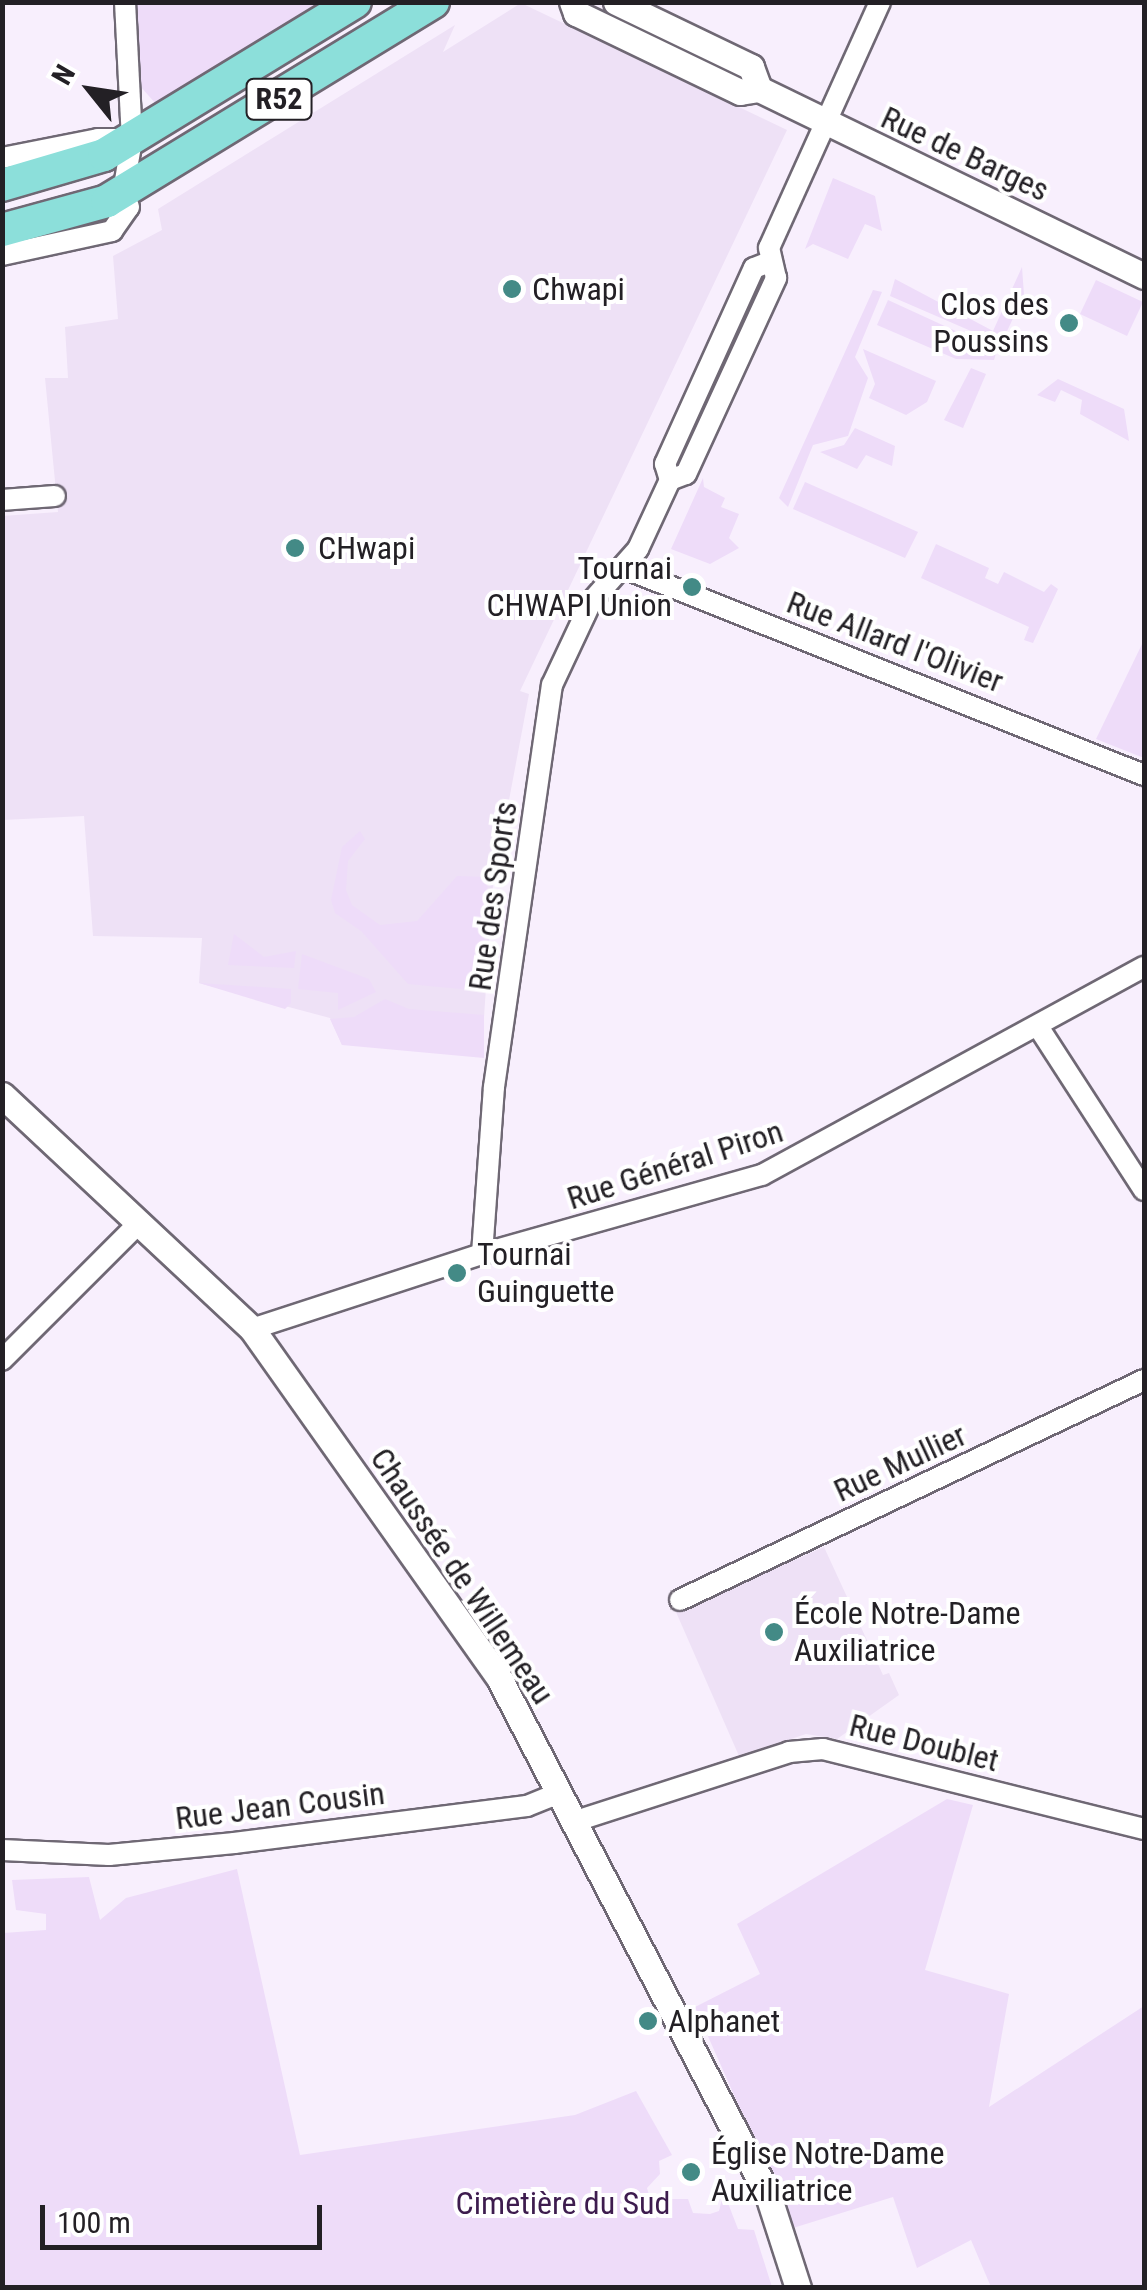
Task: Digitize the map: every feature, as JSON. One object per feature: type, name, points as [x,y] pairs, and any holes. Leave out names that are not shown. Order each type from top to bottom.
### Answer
[{"type":"main road","name":"R52","points":[[2,185],[38,178],[132,140],[355,2]]},
{"type":"main road","name":"R52","points":[[2,230],[123,192],[434,2]]},
{"type":"street","points":[[2,255],[112,232],[129,207],[123,192],[132,140],[125,2]]},
{"type":"street","name":"Rue de Barges","points":[[572,2],[576,13],[740,92],[759,88],[1144,276]]},
{"type":"street","name":"Rue de Barges","points":[[616,2],[752,67],[759,88]]},
{"type":"street","name":"Rue des Sports","points":[[482,1254],[494,1088],[552,685],[591,602],[624,568],[670,480],[686,474],[776,278],[770,248],[880,2]]},
{"type":"street","points":[[2,158],[98,138],[132,140]]},
{"type":"street","points":[[2,500],[55,496]]},
{"type":"street","name":"Rue Allard l'Olivier","points":[[624,568],[1144,775]]},
{"type":"street","name":"Rue Général Piron","points":[[252,1329],[482,1254],[762,1175],[1039,1028],[1144,967]]},
{"type":"street","points":[[1039,1028],[1144,1190]]},
{"type":"street","name":"Chaussée de Willemeau","points":[[2,1096],[136,1226],[252,1329],[498,1676],[768,2194],[798,2288]]},
{"type":"street","points":[[2,1360],[136,1226]]},
{"type":"street","name":"Rue Mullier","points":[[680,1600],[1144,1380]]},
{"type":"street","name":"Rue Doublet","points":[[576,1821],[789,1752],[824,1749],[1144,1830]]},
{"type":"street","name":"Rue Jean Cousin","points":[[2,1850],[109,1855],[527,1806],[561,1792]]},
{"type":"shaded area","name":"CHwapi","points":[[521,3],[787,130],[520,691],[529,694],[493,885],[484,1017],[342,1045],[330,1018],[199,983],[202,938],[93,936],[84,816],[3,820],[2,516],[58,512],[45,378],[68,378],[65,327],[118,319],[113,256],[162,230],[158,209],[455,25],[443,52]]},
{"type":"shaded area","name":"École Notre-Dame Auxiliatrice","points":[[824,1547],[883,1675],[889,1673],[899,1695],[837,1739],[806,1734],[739,1756],[676,1612]]},
{"type":"green space","points":[[137,3],[340,3],[171,106],[156,104],[140,86]]},
{"type":"green space","points":[[833,178],[875,196],[882,231],[865,224],[848,259],[813,244],[805,249]]},
{"type":"green space","points":[[1022,267],[1024,295],[1001,344],[890,296],[895,279],[993,331]]},
{"type":"green space","points":[[1096,280],[1143,302],[1127,336],[1080,314]]},
{"type":"green space","points":[[873,290],[882,292],[855,357],[868,378],[848,436],[813,445],[788,507],[779,498]]},
{"type":"green space","points":[[888,300],[997,350],[994,360],[956,359],[877,325]]},
{"type":"green space","points":[[863,349],[936,381],[927,402],[906,415],[869,398],[875,384]]},
{"type":"green space","points":[[971,368],[986,374],[963,428],[944,420]]},
{"type":"green space","points":[[1058,379],[1124,409],[1129,441],[1080,414],[1082,400],[1061,390],[1055,402],[1037,395]]},
{"type":"green space","points":[[855,428],[895,446],[892,466],[866,455],[857,469],[820,452],[844,445]]},
{"type":"green space","points":[[703,478],[704,487],[725,498],[721,507],[739,514],[729,538],[739,548],[710,564],[671,549]]},
{"type":"green space","points":[[805,482],[918,532],[905,558],[793,509]]},
{"type":"green space","points":[[936,544],[989,568],[985,578],[998,584],[1004,572],[1044,592],[1051,584],[1058,589],[1033,643],[1024,640],[1029,627],[921,578]]},
{"type":"green space","points":[[1144,640],[1144,758],[1096,739]]},
{"type":"green space","points":[[360,831],[365,839],[348,861],[346,890],[352,905],[380,925],[417,921],[457,876],[488,877],[481,991],[408,984],[361,931],[335,913],[331,900],[342,847]]},
{"type":"green space","points":[[234,934],[264,957],[296,951],[294,968],[228,965]]},
{"type":"green space","points":[[302,954],[369,979],[376,992],[338,1010],[338,993],[298,989]]},
{"type":"green space","points":[[199,983],[291,989],[291,1003],[285,1009]]},
{"type":"green space","points":[[385,999],[409,1009],[484,1015],[484,1058],[342,1045],[330,1019],[354,1017]]},
{"type":"green space","points":[[947,1799],[973,1805],[925,1970],[1009,1994],[989,2107],[1144,2006],[1144,2287],[991,2287],[971,2240],[917,2268],[893,2197],[793,2228],[695,2007],[760,1974],[737,1924]]},
{"type":"green space","name":"Cimetière du Sud","points":[[237,1869],[300,2155],[575,2115],[636,2091],[672,2155],[659,2161],[660,2174],[647,2188],[650,2199],[688,2199],[693,2213],[710,2214],[719,2211],[723,2195],[730,2190],[726,2198],[738,2229],[754,2230],[772,2287],[3,2287],[3,1933],[46,1930],[46,1914],[16,1910],[12,1880],[89,1877],[100,1920],[126,1898]]},
{"type":"place","name":"Chwapi","points":[[512,289]]},
{"type":"place","name":"Clos des Poussins","points":[[1069,323]]},
{"type":"place","name":"CHwapi","points":[[295,548]]},
{"type":"place","name":"Tournai CHWAPI Union","points":[[692,587]]},
{"type":"place","name":"Tournai Guinguette","points":[[457,1273]]},
{"type":"place","name":"École Notre-Dame Auxiliatrice","points":[[774,1632]]},
{"type":"place","name":"Alphanet","points":[[648,2021]]},
{"type":"place","name":"Église Notre-Dame Auxiliatrice","points":[[691,2172]]}]
